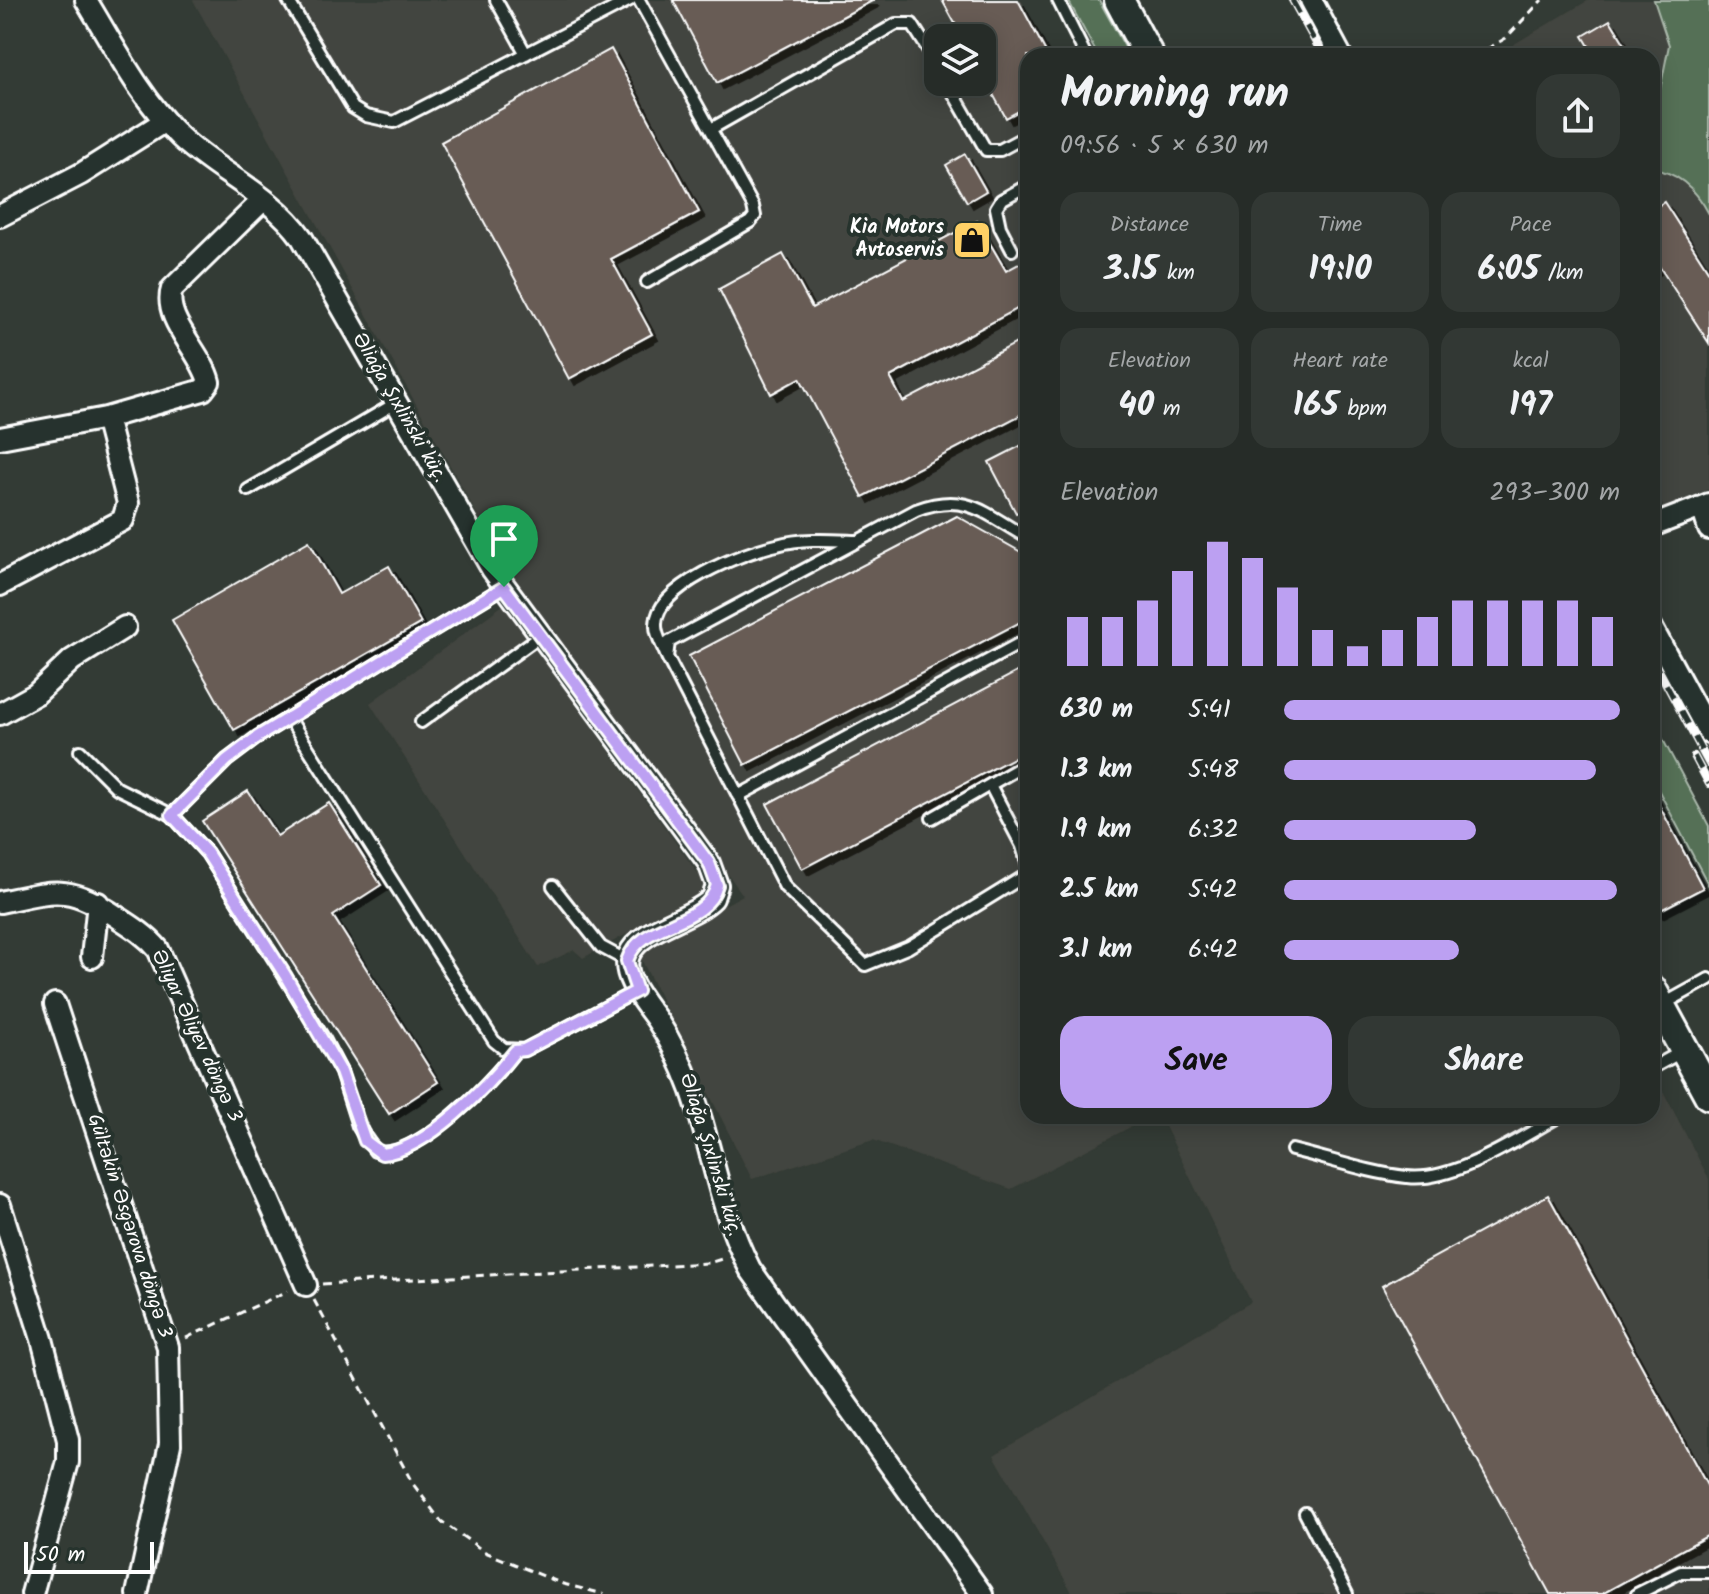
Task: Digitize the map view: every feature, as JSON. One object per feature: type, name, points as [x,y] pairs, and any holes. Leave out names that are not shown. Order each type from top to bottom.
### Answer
[{"type":"street","name":"Əliağa Şıxlinski küç.","points":[[86,0],[165,121],[192,147],[292,224],[504,587],[714,875],[717,885],[707,905],[642,939],[633,947],[627,961],[637,991],[675,1049],[692,1084],[729,1221],[742,1254],[760,1285],[982,1594]]},
{"type":"street","points":[[1119,0],[1145,48]]},
{"type":"street","points":[[1311,0],[1337,48]]},
{"type":"street","points":[[0,216],[81,174],[165,121]]},
{"type":"street","points":[[0,438],[106,418],[192,396],[209,382],[206,369],[171,309],[169,299],[177,284],[263,200]]},
{"type":"street","points":[[0,585],[123,520],[128,503],[106,418]]},
{"type":"street","points":[[1660,523],[1706,505],[1709,529]]},
{"type":"street","points":[[0,714],[36,694],[72,660],[125,627]]},
{"type":"street","points":[[1660,643],[1709,733]]},
{"type":"street","name":"Əliyar Əliyev döngə 3","points":[[0,902],[68,892],[98,903],[148,938],[168,968],[306,1285]]},
{"type":"street","points":[[92,957],[98,903]]},
{"type":"street","name":"Gültəkin Əsgərova döngə 3","points":[[55,1004],[168,1347],[170,1444],[137,1594]]},
{"type":"street","points":[[1660,1005],[1708,1090]]},
{"type":"street","points":[[0,1205],[42,1339],[68,1440],[68,1462],[32,1594]]},
{"type":"lane","points":[[288,0],[353,108],[366,116],[394,122],[408,118],[630,0]]},
{"type":"lane","points":[[496,0],[526,54]]},
{"type":"lane","points":[[639,0],[755,216],[750,222],[647,282]]},
{"type":"lane","points":[[1058,0],[1082,48]]},
{"type":"lane","points":[[711,129],[896,24],[912,24],[924,43]]},
{"type":"lane","points":[[955,96],[986,150],[1000,150],[1020,139]]},
{"type":"lane","points":[[1012,250],[1000,227],[996,208],[1001,200],[1020,189]]},
{"type":"lane","points":[[248,490],[396,403]]},
{"type":"lane","points":[[667,657],[669,642],[941,500],[967,504],[1020,534]]},
{"type":"lane","points":[[858,541],[808,540],[777,544],[696,578],[678,589],[658,614],[656,626],[667,657],[785,887],[865,965],[909,947],[1020,879]]},
{"type":"lane","points":[[172,815],[227,760],[289,718],[504,587]]},
{"type":"lane","points":[[421,722],[540,636]]},
{"type":"lane","points":[[738,796],[1020,643]]},
{"type":"lane","points":[[289,718],[494,1041],[515,1051],[524,1050],[637,991]]},
{"type":"lane","points":[[80,751],[117,788],[172,815],[207,853],[316,1026],[341,1072],[358,1126],[375,1151],[395,1153],[441,1125],[515,1051]]},
{"type":"lane","points":[[932,818],[1020,768]]},
{"type":"lane","points":[[990,785],[1020,842]]},
{"type":"lane","points":[[553,886],[601,947],[627,961]]},
{"type":"lane","points":[[1660,997],[1709,979]]},
{"type":"lane","points":[[1660,1064],[1685,1050]]},
{"type":"lane","points":[[1292,1150],[1408,1178],[1437,1176],[1473,1162],[1545,1124]]},
{"type":"lane","points":[[1305,1513],[1347,1594]]},
{"type":"lane","points":[[1637,1594],[1681,1572],[1709,1572]]},
{"type":"path","points":[[1489,48],[1506,38],[1542,0]]},
{"type":"path","points":[[168,1347],[236,1313],[306,1285],[709,1263],[742,1254]]},
{"type":"path","points":[[306,1285],[413,1484],[441,1521],[485,1552],[563,1584],[604,1594]]},
{"type":"shaded area","points":[[193,0],[1021,0],[1047,48],[1020,48],[1020,1124],[1136,1124],[1011,1189],[873,1140],[752,1179],[638,953],[743,895],[511,576]]},
{"type":"shaded area","points":[[1589,0],[1709,0],[1709,489],[1664,508],[1660,501],[1660,48],[1508,48]]},
{"type":"shaded area","points":[[503,605],[705,883],[703,892],[583,958],[574,950],[538,967],[370,703]]},
{"type":"shaded area","points":[[1660,1085],[1709,1179],[1709,1594],[1073,1594],[994,1455],[1251,1302],[1164,1124],[1660,1124]]},
{"type":"green space","points":[[1068,0],[1099,0],[1126,48],[1094,48]]},
{"type":"green space","points":[[1654,0],[1709,0],[1709,214],[1686,184],[1660,171],[1660,90],[1669,45]]},
{"type":"green space","points":[[1660,734],[1709,826],[1709,886],[1660,793]]},
{"type":"building","points":[[673,0],[874,0],[717,83]]},
{"type":"building","points":[[942,0],[1018,0],[1044,48],[1020,48],[1020,110],[1006,118],[994,96],[996,24],[955,24]]},
{"type":"building","points":[[1610,20],[1627,48],[1590,48],[1583,36]]},
{"type":"building","points":[[611,49],[699,212],[611,259],[652,334],[569,379],[441,142]]},
{"type":"building","points":[[965,154],[986,191],[967,202],[946,165]]},
{"type":"building","points":[[1664,202],[1709,272],[1709,343],[1660,268],[1660,205]]},
{"type":"building","points":[[977,221],[1006,271],[1020,263],[1020,307],[890,377],[903,402],[1020,341],[1020,415],[863,497],[800,378],[771,394],[719,289],[783,254],[812,308]]},
{"type":"building","points":[[1020,446],[1020,511],[1016,513],[989,462]]},
{"type":"building","points":[[957,516],[1020,551],[1020,622],[745,765],[689,656]]},
{"type":"building","points":[[309,541],[339,594],[389,566],[421,623],[234,730],[172,620]]},
{"type":"building","points":[[1020,670],[1020,754],[802,869],[767,804]]},
{"type":"building","points":[[248,791],[277,836],[329,803],[381,885],[333,916],[438,1082],[389,1114],[202,821]]},
{"type":"building","points":[[1660,807],[1703,888],[1660,910]]},
{"type":"building","points":[[1548,1195],[1709,1489],[1709,1535],[1602,1594],[1550,1594],[1382,1286]]},
{"type":"railway","points":[[1292,0],[1319,48]]},
{"type":"railway","points":[[1660,673],[1709,764]]},
{"type":"railway","points":[[1694,756],[1709,784]]},
{"type":"place","name":"Kia Motors Avtoservis","points":[[972,240]]},
{"type":"route","points":[[504,587],[709,863],[717,885],[707,905],[642,939],[633,947],[627,961],[637,991],[524,1050],[515,1051],[441,1125],[395,1153],[382,1154],[365,1141],[341,1072],[285,975],[207,853],[172,815],[227,760],[259,736],[504,587]]}]
